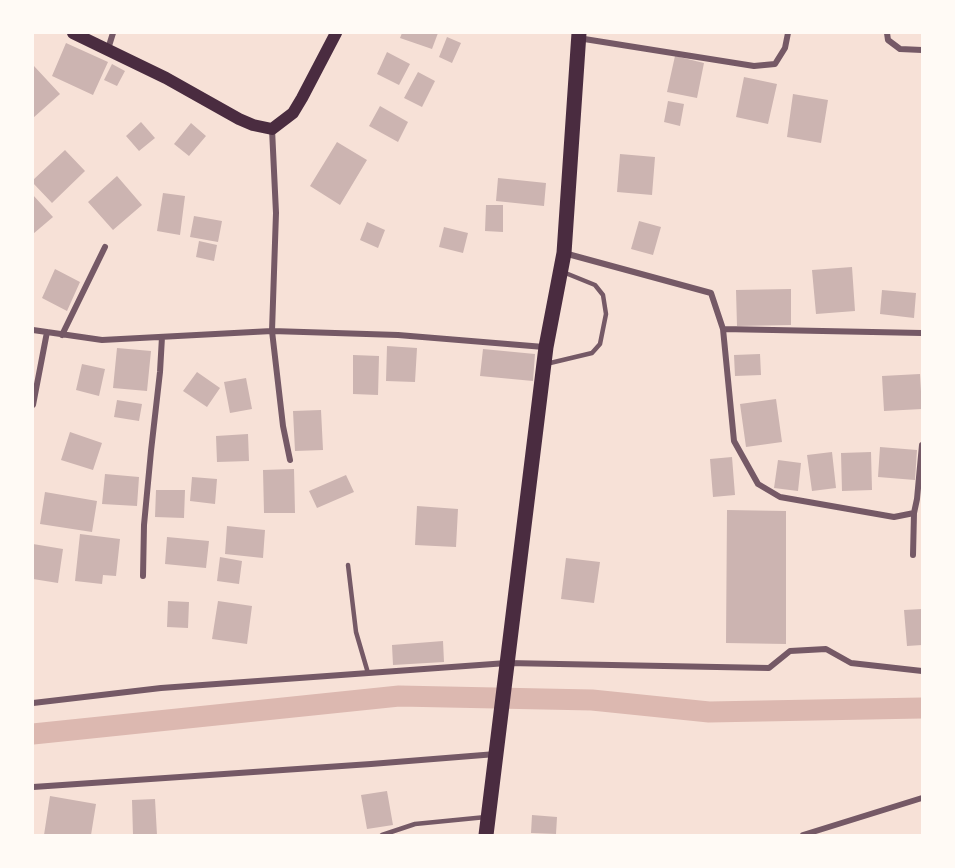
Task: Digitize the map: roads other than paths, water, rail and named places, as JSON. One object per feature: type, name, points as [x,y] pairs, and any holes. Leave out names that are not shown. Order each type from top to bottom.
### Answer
[{"type":"main road","points":[[73,33],[166,78],[239,119],[272,129],[292,113],[336,33]]},
{"type":"main road","points":[[486,835],[546,347],[564,253],[579,35]]},
{"type":"street","points":[[108,50],[114,33]]},
{"type":"street","points":[[579,35],[754,66],[775,64],[785,48],[788,33]]},
{"type":"street","points":[[887,33],[888,40],[900,49],[922,50]]},
{"type":"street","points":[[272,129],[276,213],[272,331],[283,426],[290,460]]},
{"type":"street","points":[[62,334],[105,247]]},
{"type":"street","points":[[564,253],[711,293],[723,329],[734,441],[758,484],[780,496],[894,516],[914,513]]},
{"type":"street","points":[[723,329],[922,333]]},
{"type":"street","points":[[33,330],[102,340],[272,331],[398,334],[546,347]]},
{"type":"street","points":[[33,405],[47,332]]},
{"type":"street","points":[[143,576],[144,525],[162,337]]},
{"type":"street","points":[[913,555],[914,513],[922,445]]},
{"type":"street","points":[[33,703],[161,688],[507,663],[769,668],[790,651],[826,649],[851,663],[922,671]]},
{"type":"street","points":[[33,787],[497,754]]},
{"type":"street","points":[[803,835],[922,798]]},
{"type":"lane","points":[[544,364],[592,353],[600,344],[606,314],[603,295],[595,285],[561,271]]},
{"type":"lane","points":[[348,565],[356,632],[369,673]]},
{"type":"lane","points":[[382,835],[415,824],[488,817]]},
{"type":"waterway","points":[[33,734],[399,696],[592,700],[709,712],[922,708]]}]
